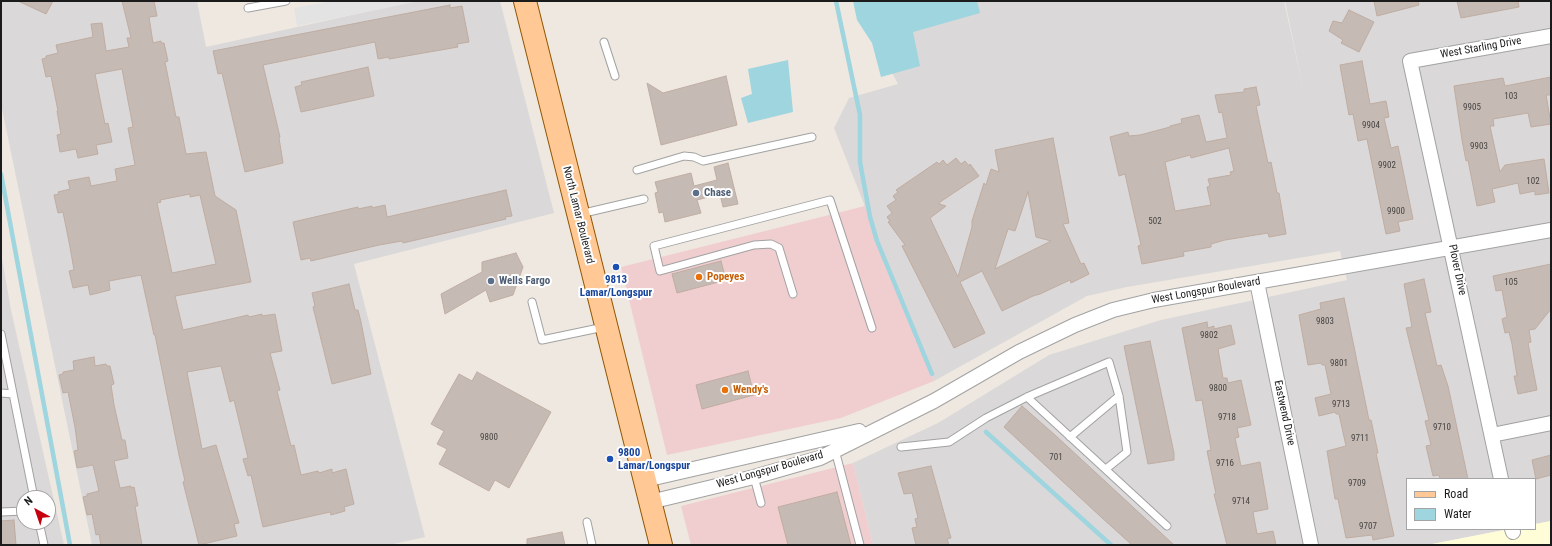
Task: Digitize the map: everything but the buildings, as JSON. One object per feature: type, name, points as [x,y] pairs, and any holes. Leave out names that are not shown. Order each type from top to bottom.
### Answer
[{"type":"main road","name":"North Lamar Boulevard","points":[[525,1],[661,545]]},
{"type":"street","name":"West Starling Drive","points":[[1410,61],[1551,36]]},
{"type":"street","name":"Plover Drive","points":[[1410,61],[1452,247],[1501,478]]},
{"type":"street","name":"West Longspur Boulevard","points":[[650,502],[754,477],[820,458],[962,386],[1019,352],[1076,324],[1113,310],[1257,282],[1551,230]]},
{"type":"street","name":"Eastwend Drive","points":[[1257,282],[1311,545]]},
{"type":"street","points":[[1492,434],[1551,424]]},
{"type":"street","name":"West Longspur Boulevard","points":[[645,480],[885,425]]},
{"type":"lane","points":[[248,8],[286,1]]},
{"type":"lane","points":[[604,42],[615,76]]},
{"type":"lane","points":[[637,170],[684,156],[694,156],[703,161],[812,137]]},
{"type":"lane","points":[[578,215],[644,199]]},
{"type":"lane","points":[[792,294],[779,248],[770,244],[754,245],[660,271],[654,246],[830,200],[872,328]]},
{"type":"lane","points":[[532,302],[542,340],[606,327]]},
{"type":"lane","points":[[1,334],[32,490]]},
{"type":"lane","points":[[901,447],[949,442],[986,418],[1027,397],[1110,362],[1119,396],[1127,452],[1106,469]]},
{"type":"lane","points":[[1,393],[13,394]]},
{"type":"lane","points":[[1070,437],[1119,396]]},
{"type":"lane","points":[[1027,397],[1168,526]]},
{"type":"lane","points":[[835,450],[860,545]]},
{"type":"lane","points":[[754,477],[761,503]]},
{"type":"lane","points":[[1,512],[16,511]]},
{"type":"lane","points":[[587,522],[592,545]]},
{"type":"lane","points":[[41,530],[44,545]]},
{"type":"shaded area","points":[[1,1],[197,1],[206,47],[416,1],[500,1],[554,213],[354,264],[425,537],[389,545],[92,545],[1,104]]},
{"type":"shaded area","points":[[333,1],[420,1],[297,26],[294,8]]},
{"type":"shaded area","points":[[854,1],[1284,1],[1306,102],[1285,1],[1551,1],[1551,521],[1536,524],[1536,478],[1406,478],[1406,530],[1504,530],[1427,545],[873,545],[853,463],[938,423],[1049,355],[1161,320],[1347,280],[1340,251],[1127,287],[1087,296],[934,381],[834,128],[849,98],[898,84]]},
{"type":"shaded area","points":[[865,206],[934,381],[841,418],[667,455],[621,267]]},
{"type":"shaded area","points":[[1,253],[11,310],[52,490],[16,490],[16,530],[56,530],[56,510],[64,545],[1,545]]},
{"type":"shaded area","points":[[853,463],[873,545],[691,545],[681,506]]},
{"type":"shaded area","points":[[1551,521],[1551,545],[1427,545],[1504,530],[1536,530],[1536,524]]},
{"type":"water","points":[[853,1],[977,1],[980,13],[913,32],[920,66],[881,77],[872,43],[857,20]]},
{"type":"water","points":[[788,60],[793,112],[748,123],[741,98],[752,94],[748,69]]},
{"type":"waterway","points":[[836,1],[860,115],[860,162],[870,217],[877,241],[932,374]]},
{"type":"waterway","points":[[1,174],[70,545]]},
{"type":"waterway","points":[[986,432],[1111,545]]},
{"type":"place","name":"Chase","points":[[696,193]]},
{"type":"place","name":"9813 Lamar/Longspur","points":[[616,267]]},
{"type":"place","name":"Popeyes","points":[[699,277]]},
{"type":"place","name":"Wells Fargo","points":[[491,281]]},
{"type":"place","name":"Wendy's","points":[[725,390]]},
{"type":"place","name":"9800 Lamar/Longspur","points":[[610,459]]}]
